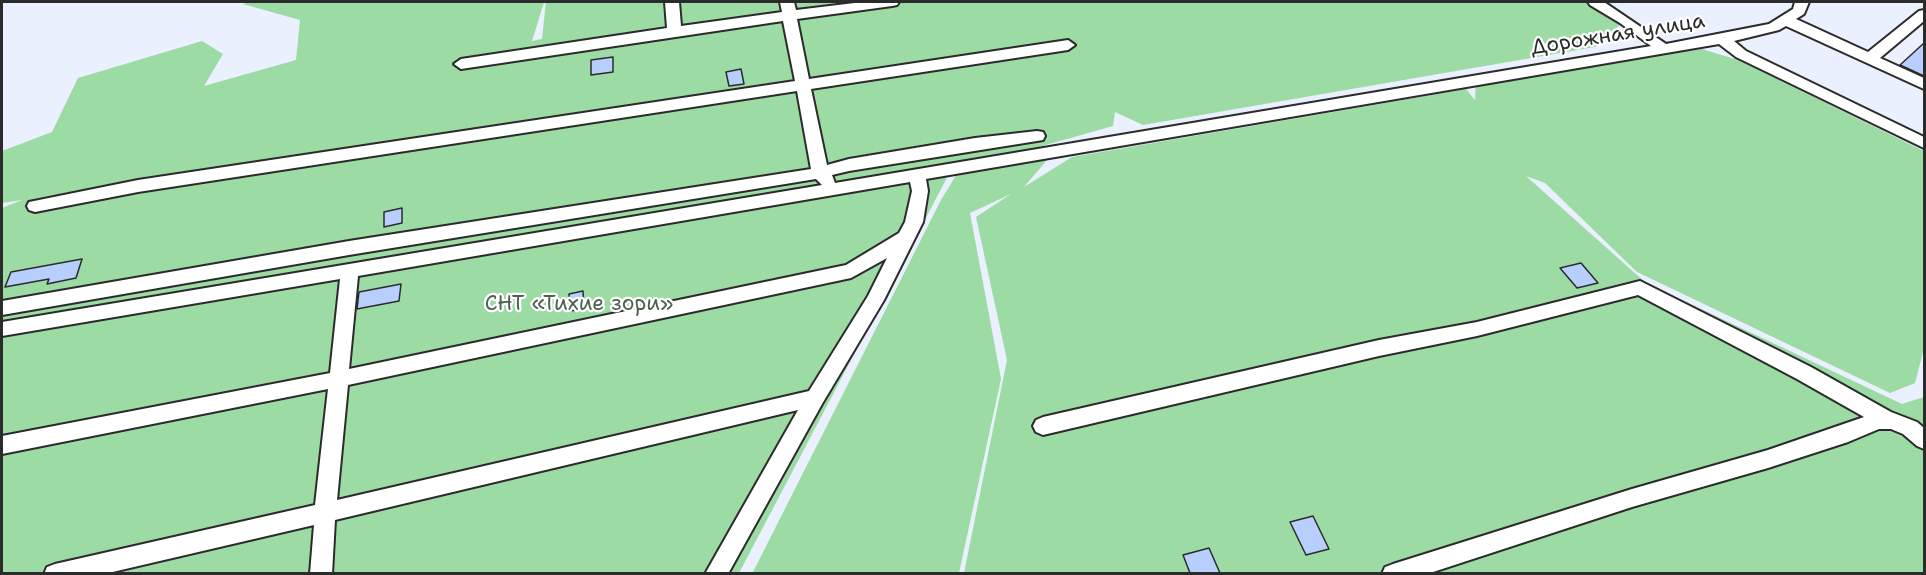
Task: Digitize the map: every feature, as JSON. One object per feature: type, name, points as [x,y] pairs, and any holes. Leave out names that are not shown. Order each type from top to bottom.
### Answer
[{"type":"street","points":[[672,2],[674,31]]},
{"type":"street","points":[[461,64],[674,31],[789,9],[892,2]]},
{"type":"street","points":[[1595,2],[1625,20],[1664,49]]},
{"type":"street","name":"Дорожная улица","points":[[8,328],[1722,39],[1774,27],[1799,11],[1802,2]]},
{"type":"street","points":[[789,9],[820,173],[834,184],[835,188]]},
{"type":"street","points":[[1870,58],[1924,14]]},
{"type":"street","points":[[1785,20],[1924,84]]},
{"type":"street","points":[[1722,39],[1740,54],[1924,143]]},
{"type":"street","points":[[35,206],[138,186],[1068,45]]},
{"type":"street","points":[[2,308],[359,246],[820,173],[849,165],[1036,136]]},
{"type":"street","points":[[716,573],[815,398],[875,300],[914,222],[920,191],[917,175]]},
{"type":"street","points":[[2,445],[338,380],[851,271],[905,238]]},
{"type":"street","points":[[321,573],[325,512],[350,269]]},
{"type":"street","points":[[1043,426],[1379,348],[1477,329],[1640,288],[1804,373],[1889,421],[1910,428],[1924,440]]},
{"type":"street","points":[[8,328],[23,305]]},
{"type":"street","points":[[55,573],[815,398]]},
{"type":"street","points":[[1393,573],[1632,498],[1768,459],[1878,420],[1889,421]]},
{"type":"green space","name":"СНТ «Тихие зори»","points":[[249,2],[544,2],[532,41],[542,39],[546,2],[1591,2],[1622,23],[1595,47],[1143,125],[1115,112],[1113,126],[950,172],[739,573],[2,573],[2,208],[22,200],[2,203],[2,151],[52,132],[78,78],[202,41],[223,54],[204,86],[296,60],[300,20],[243,4]]},
{"type":"green space","points":[[1702,49],[1738,60],[1924,151],[1924,348],[1915,383],[1890,393],[1637,272],[1545,183],[1526,176],[1646,283],[1902,404],[1924,397],[1924,573],[964,573],[1007,360],[976,217],[1011,194],[970,213],[1001,379],[959,573],[752,574],[941,200],[957,174],[1047,160],[1024,187],[1072,157],[1466,89],[1475,100],[1476,81]]},
{"type":"building","points":[[1924,43],[1924,76],[1900,65]]},
{"type":"building","points":[[613,57],[613,72],[591,75],[591,60]]},
{"type":"building","points":[[741,69],[744,84],[729,86],[726,72]]},
{"type":"building","points":[[402,208],[402,223],[384,227],[384,212]]},
{"type":"building","points":[[82,259],[76,278],[47,284],[49,279],[5,287],[11,272]]},
{"type":"building","points":[[1581,263],[1598,283],[1577,288],[1560,268]]},
{"type":"building","points":[[401,284],[399,301],[357,309],[359,292]]},
{"type":"building","points":[[583,291],[584,309],[570,311],[569,294]]},
{"type":"building","points":[[1313,516],[1329,549],[1306,555],[1290,522]]},
{"type":"building","points":[[1209,548],[1220,573],[1190,573],[1183,555]]}]
